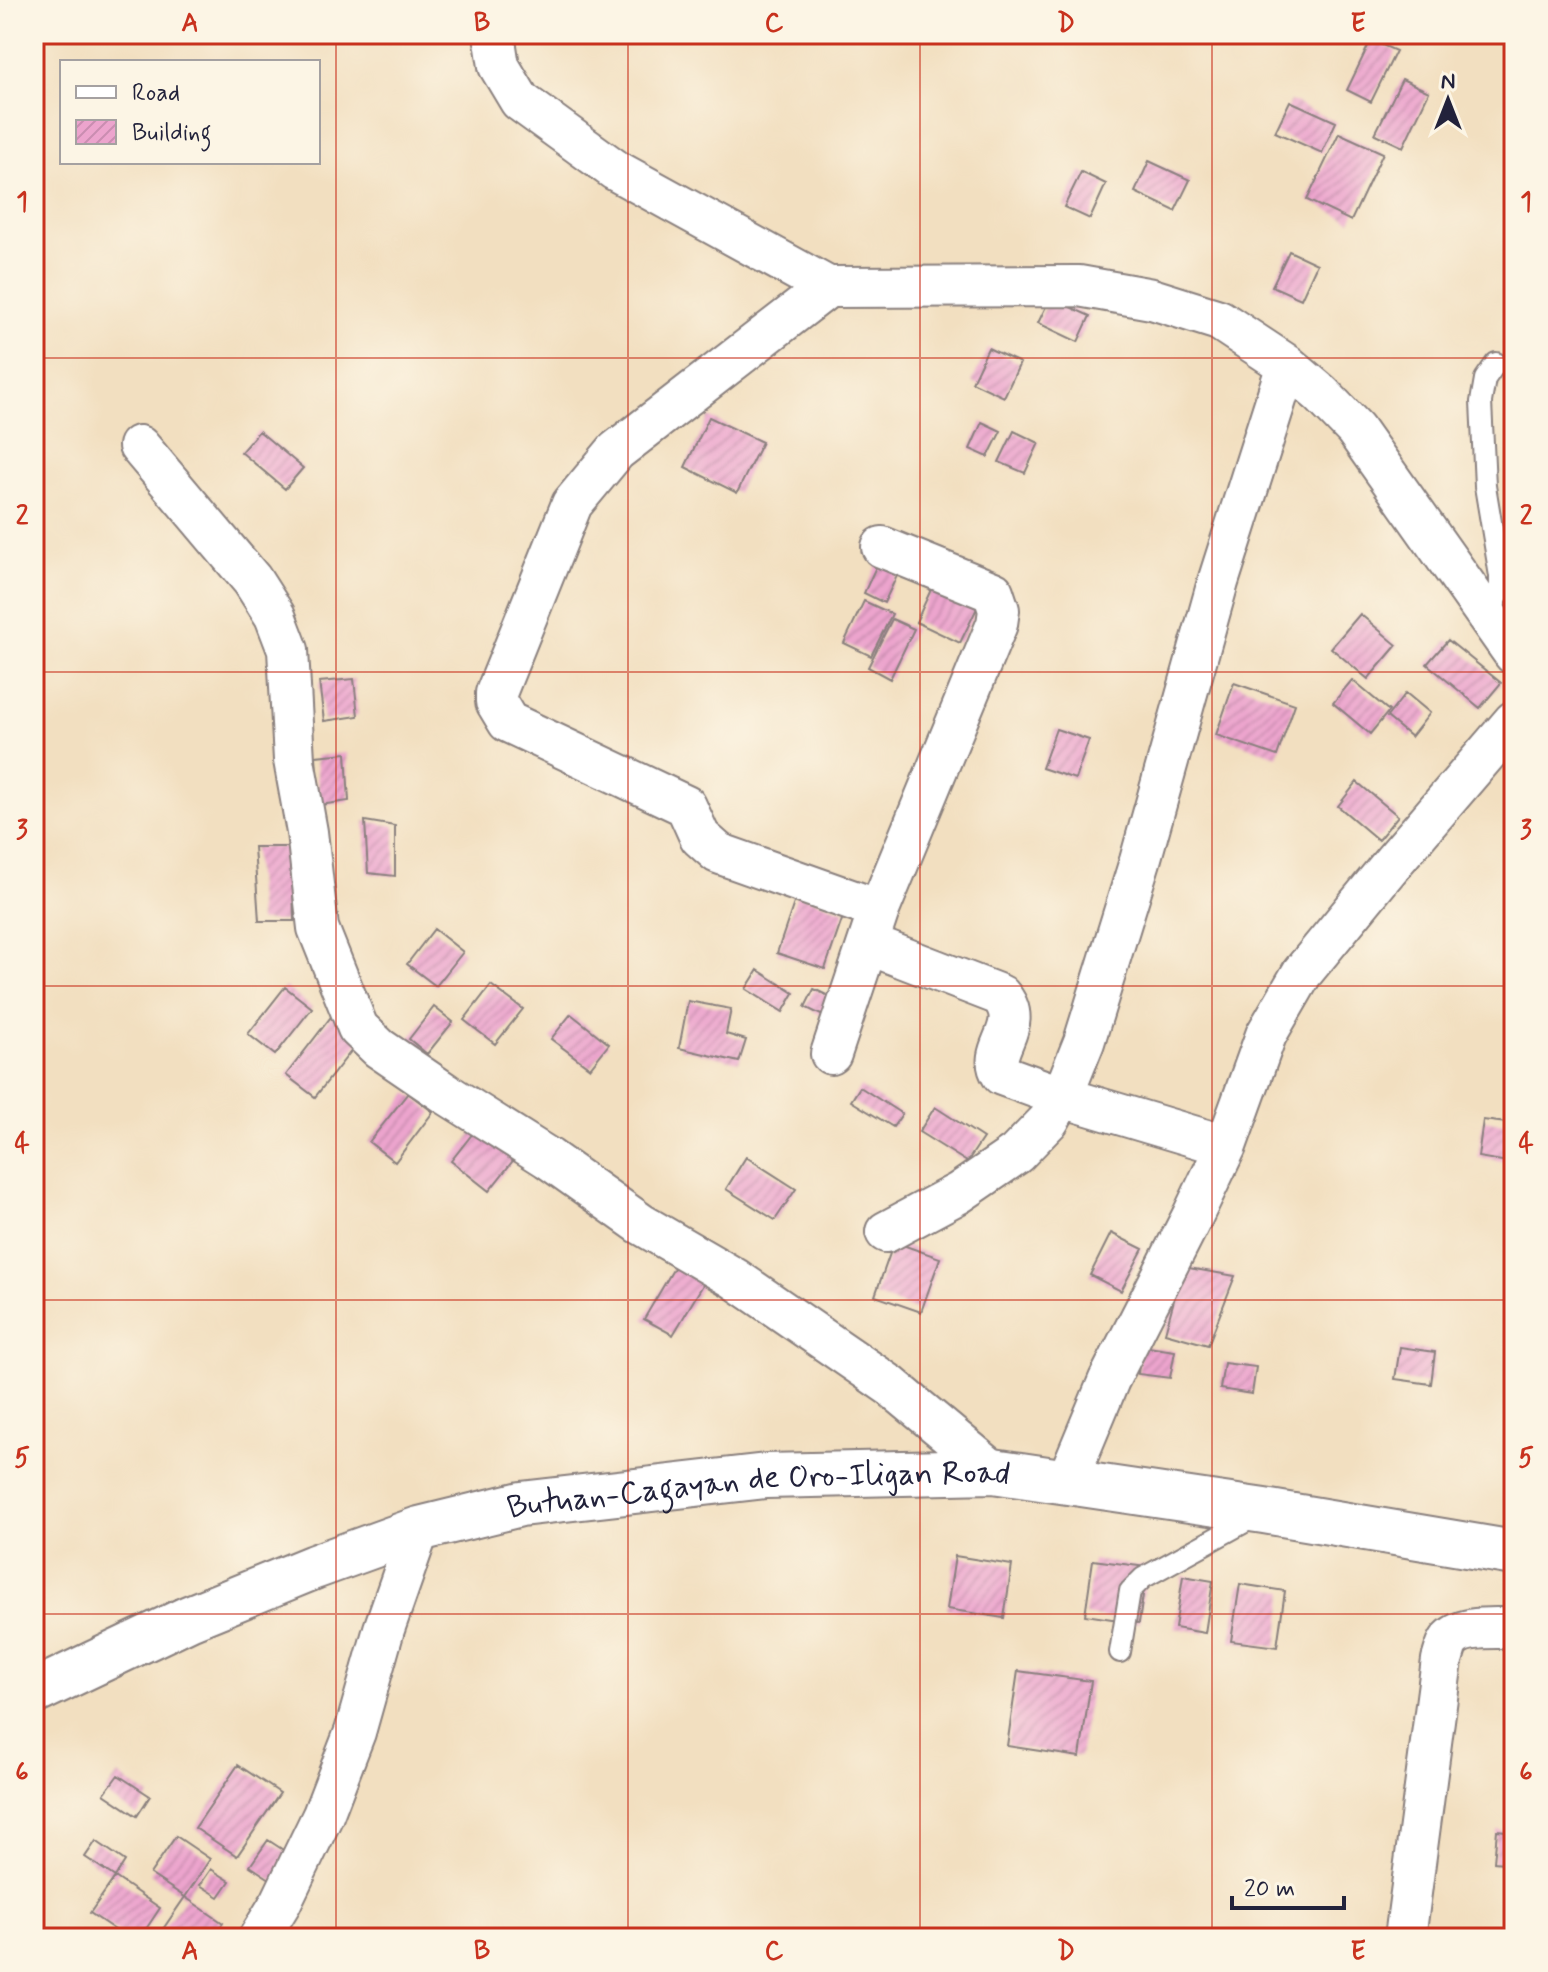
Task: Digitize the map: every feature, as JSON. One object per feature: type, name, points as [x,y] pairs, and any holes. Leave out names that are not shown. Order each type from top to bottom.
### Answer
[{"type":"highway","name":"Butuan-Cagayan de Oro-Iligan Road","points":[[34,1692],[189,1618],[314,1567],[419,1529],[521,1504],[766,1476],[993,1471],[1264,1511],[1514,1553]]},
{"type":"street","points":[[494,34],[499,66],[520,101],[615,170],[828,287],[1079,286],[1152,299],[1219,320],[1287,365],[1355,429],[1514,654]]},
{"type":"street","points":[[828,287],[616,451],[572,504],[496,693],[496,702],[508,722],[686,806],[700,837],[718,853],[874,927],[1000,995],[1009,1005],[1011,1017],[998,1057],[998,1070],[1002,1075],[1062,1097],[1226,1146]]},
{"type":"street","points":[[886,1232],[959,1193],[1016,1154],[1049,1120],[1062,1097],[1084,1042],[1140,861],[1218,582],[1287,365]]},
{"type":"street","points":[[139,446],[252,580],[280,627],[288,650],[294,760],[307,832],[318,928],[358,1028],[379,1048],[445,1093],[548,1158],[641,1224],[734,1278],[891,1386],[993,1471]]},
{"type":"street","points":[[831,1054],[874,927],[981,665],[997,624],[999,610],[993,592],[882,547]]},
{"type":"street","points":[[1067,1481],[1109,1380],[1226,1146],[1266,1035],[1302,973],[1514,721]]},
{"type":"street","points":[[259,1938],[281,1902],[323,1815],[355,1732],[384,1629],[419,1529]]},
{"type":"street","points":[[1405,1938],[1442,1660],[1450,1641],[1459,1634],[1476,1629],[1514,1628]]},
{"type":"lane","points":[[1488,618],[1500,592],[1500,576],[1485,486],[1481,402],[1485,379],[1496,363]]},
{"type":"lane","points":[[1120,1652],[1130,1591],[1143,1578],[1264,1511]]},
{"type":"building","points":[[1371,40],[1396,51],[1371,102],[1347,90]]},
{"type":"building","points":[[1402,79],[1429,92],[1403,147],[1375,134]]},
{"type":"building","points":[[1290,101],[1336,122],[1322,153],[1275,132]]},
{"type":"building","points":[[1339,133],[1383,153],[1351,221],[1307,200]]},
{"type":"building","points":[[1149,161],[1190,180],[1175,211],[1135,192]]},
{"type":"building","points":[[1081,172],[1106,184],[1090,219],[1064,207]]},
{"type":"building","points":[[1289,251],[1317,264],[1301,299],[1272,286]]},
{"type":"building","points":[[1050,298],[1090,316],[1078,342],[1038,323]]},
{"type":"building","points":[[988,348],[1020,363],[1004,397],[972,382]]},
{"type":"building","points":[[709,417],[762,442],[737,493],[685,467]]},
{"type":"building","points":[[982,422],[1001,431],[988,457],[970,449]]},
{"type":"building","points":[[259,431],[303,468],[285,489],[241,452]]},
{"type":"building","points":[[1014,431],[1039,443],[1025,473],[999,462]]},
{"type":"building","points":[[884,549],[905,559],[884,603],[864,593]]},
{"type":"building","points":[[934,583],[979,604],[960,643],[916,622]]},
{"type":"building","points":[[864,601],[892,614],[871,656],[844,643]]},
{"type":"building","points":[[1360,614],[1397,645],[1368,679],[1331,648]]},
{"type":"building","points":[[892,619],[914,629],[890,679],[868,667]]},
{"type":"building","points":[[1448,640],[1501,683],[1480,708],[1427,664]]},
{"type":"building","points":[[354,679],[358,716],[324,721],[319,682]]},
{"type":"building","points":[[1352,680],[1389,711],[1370,734],[1333,703]]},
{"type":"building","points":[[1234,683],[1295,704],[1277,756],[1216,735]]},
{"type":"building","points":[[1406,693],[1430,713],[1411,737],[1387,717]]},
{"type":"building","points":[[1056,729],[1089,740],[1075,779],[1042,768]]},
{"type":"building","points":[[346,753],[349,801],[319,805],[316,756]]},
{"type":"building","points":[[1357,782],[1398,816],[1378,840],[1338,806]]},
{"type":"building","points":[[365,821],[395,826],[395,876],[368,873]]},
{"type":"building","points":[[254,847],[292,847],[294,921],[259,921]]},
{"type":"building","points":[[797,894],[845,911],[825,969],[777,953]]},
{"type":"building","points":[[434,929],[463,952],[436,986],[407,964]]},
{"type":"building","points":[[758,970],[794,993],[783,1012],[746,989]]},
{"type":"building","points":[[491,985],[523,1009],[495,1044],[464,1020]]},
{"type":"building","points":[[285,987],[312,1008],[275,1055],[248,1034]]},
{"type":"building","points":[[814,989],[841,1002],[831,1020],[805,1007]]},
{"type":"building","points":[[688,1001],[731,1009],[726,1034],[746,1040],[739,1062],[679,1048]]},
{"type":"building","points":[[434,1007],[453,1022],[427,1054],[409,1039]]},
{"type":"building","points":[[334,1013],[363,1036],[315,1097],[286,1075]]},
{"type":"building","points":[[571,1014],[609,1044],[590,1068],[551,1039]]},
{"type":"building","points":[[860,1087],[902,1114],[893,1127],[851,1101]]},
{"type":"building","points":[[408,1093],[433,1112],[395,1162],[369,1142]]},
{"type":"building","points":[[935,1107],[983,1138],[967,1162],[919,1132]]},
{"type":"building","points":[[485,1118],[523,1148],[489,1191],[451,1161]]},
{"type":"building","points":[[1483,1120],[1514,1124],[1514,1163],[1478,1157]]},
{"type":"building","points":[[746,1157],[796,1189],[775,1220],[726,1189]]},
{"type":"building","points":[[1111,1233],[1143,1249],[1121,1291],[1090,1275]]},
{"type":"building","points":[[894,1242],[940,1258],[921,1312],[875,1296]]},
{"type":"building","points":[[681,1256],[710,1273],[673,1335],[644,1319]]},
{"type":"building","points":[[1183,1267],[1235,1276],[1208,1345],[1165,1333]]},
{"type":"building","points":[[1141,1346],[1175,1351],[1170,1378],[1138,1374]]},
{"type":"building","points":[[1400,1347],[1435,1352],[1431,1384],[1395,1379]]},
{"type":"building","points":[[1224,1363],[1256,1367],[1252,1394],[1220,1389]]},
{"type":"building","points":[[955,1556],[1012,1565],[1004,1618],[947,1609]]},
{"type":"building","points":[[1093,1560],[1147,1567],[1139,1623],[1085,1615]]},
{"type":"building","points":[[1183,1576],[1213,1581],[1205,1633],[1175,1628]]},
{"type":"building","points":[[1240,1584],[1285,1591],[1277,1647],[1231,1641]]},
{"type":"building","points":[[1018,1671],[1091,1681],[1080,1757],[1007,1746]]},
{"type":"building","points":[[238,1765],[280,1793],[237,1856],[195,1828]]},
{"type":"building","points":[[118,1775],[150,1796],[137,1816],[104,1794]]},
{"type":"building","points":[[1497,1830],[1514,1832],[1514,1864],[1494,1862]]},
{"type":"building","points":[[176,1836],[210,1859],[185,1897],[150,1874]]},
{"type":"building","points":[[268,1840],[294,1857],[276,1883],[250,1866]]},
{"type":"building","points":[[96,1841],[125,1861],[115,1877],[85,1857]]},
{"type":"building","points":[[211,1869],[230,1881],[219,1897],[200,1885]]},
{"type":"building","points":[[115,1877],[160,1908],[140,1938],[127,1938],[90,1913]]},
{"type":"building","points":[[185,1897],[223,1923],[213,1938],[170,1938],[161,1932]]}]
